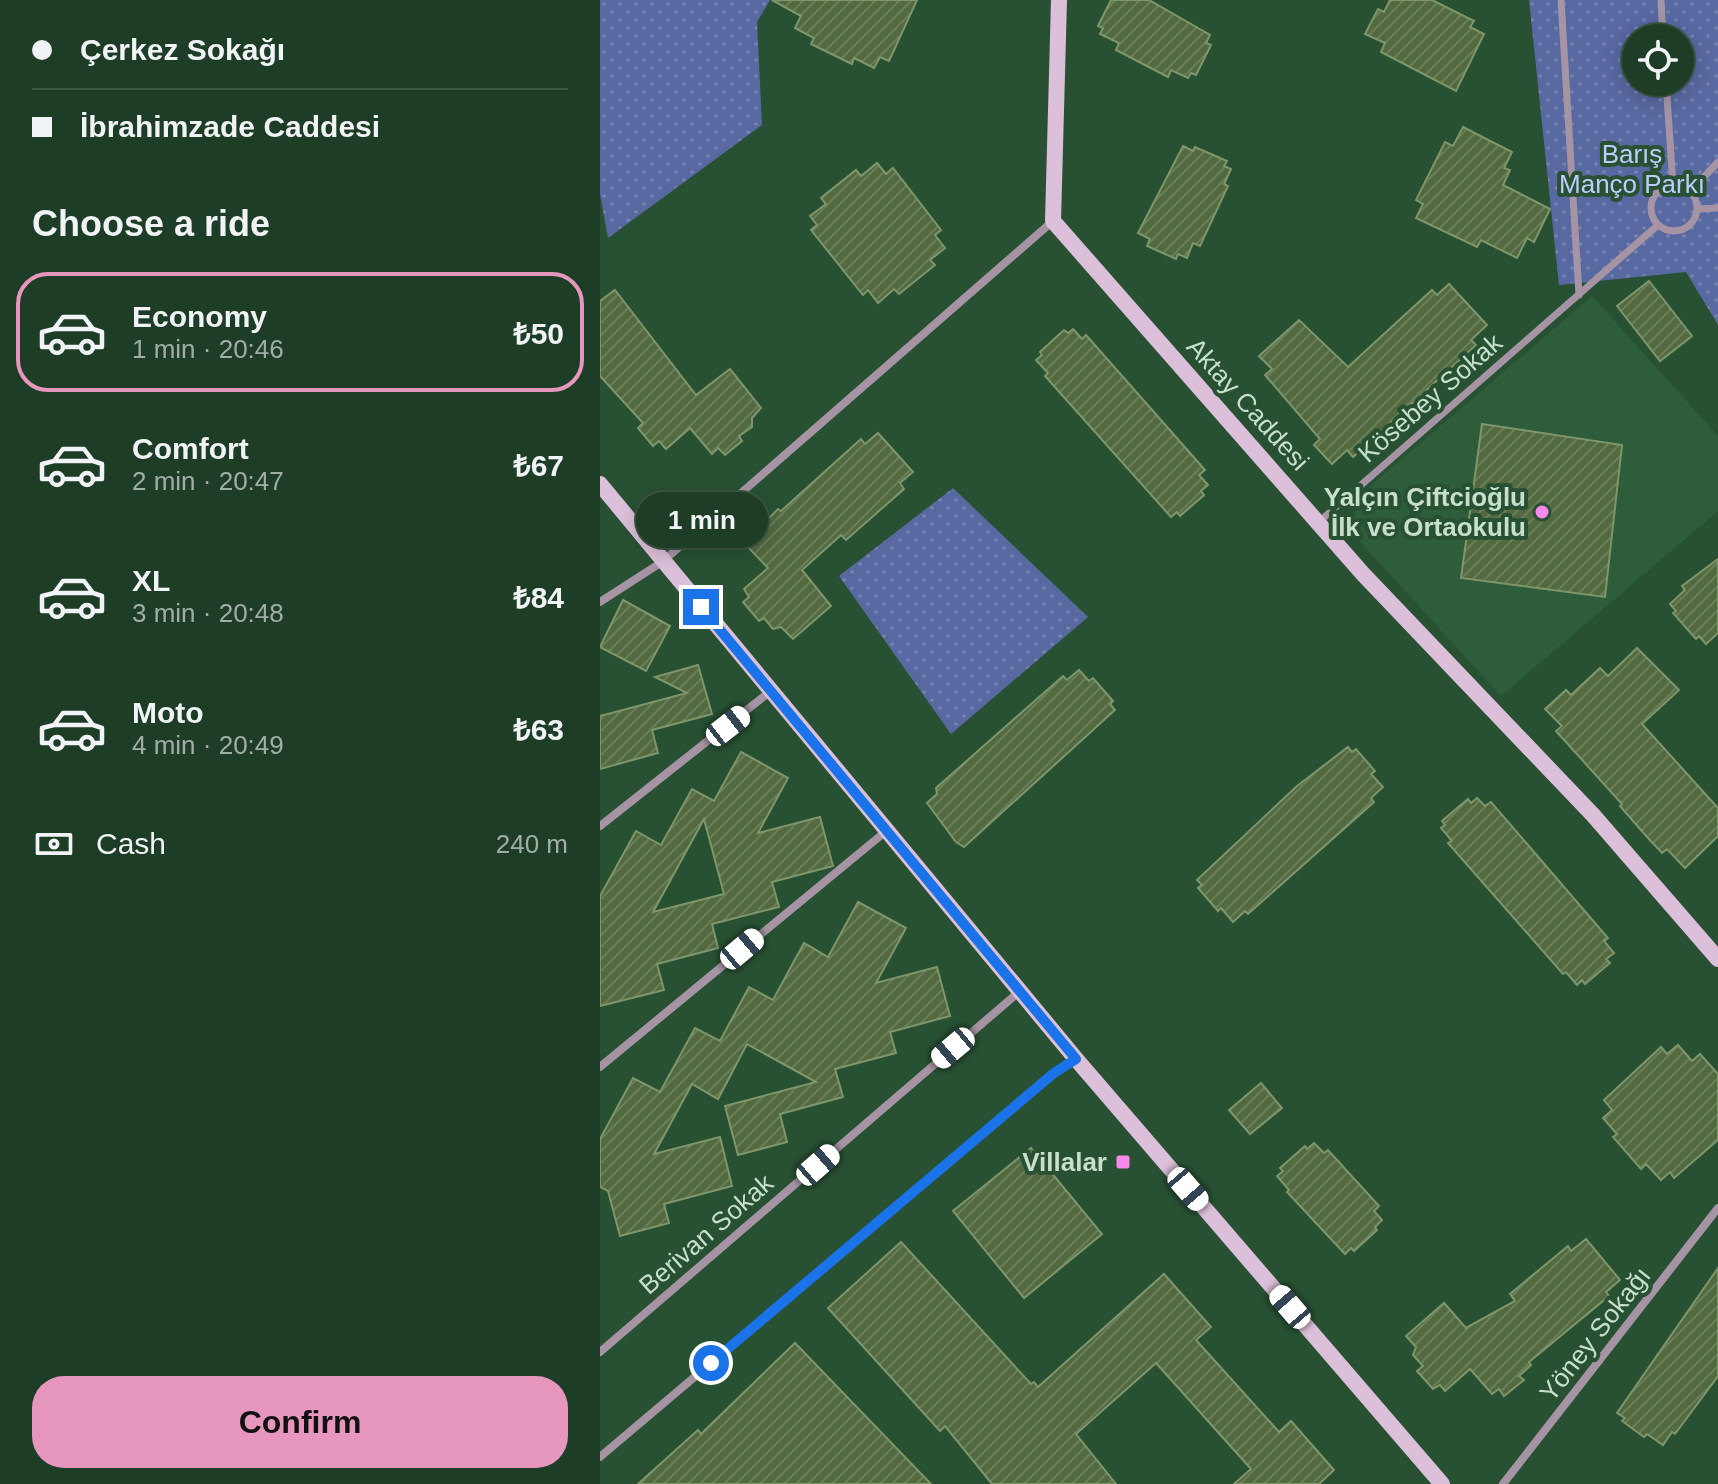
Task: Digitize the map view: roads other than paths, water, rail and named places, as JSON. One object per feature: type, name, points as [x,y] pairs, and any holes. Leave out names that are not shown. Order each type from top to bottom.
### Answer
[{"type":"main road","points":[[1053,221],[1059,0]]},
{"type":"main road","name":"Aktay Caddesi","points":[[1053,221],[1320,521],[1363,574],[1622,846],[1718,959]]},
{"type":"main road","points":[[600,484],[1076,1059],[1442,1484]]},
{"type":"street","points":[[1561,0],[1579,295]]},
{"type":"street","points":[[1661,0],[1662,24]]},
{"type":"street","points":[[1667,96],[1673,185]]},
{"type":"street","points":[[1690,192],[1718,162]]},
{"type":"street","points":[[1673,185],[1690,192],[1698,209]]},
{"type":"street","points":[[1673,185],[1654,197],[1651,212],[1658,225],[1671,231],[1686,229],[1698,209]]},
{"type":"street","points":[[1698,209],[1718,208]]},
{"type":"street","points":[[600,602],[662,562],[1053,221]]},
{"type":"street","name":"Kösebey Sokak","points":[[1320,521],[1658,225]]},
{"type":"street","points":[[600,826],[772,690]]},
{"type":"street","points":[[600,1067],[885,832]]},
{"type":"street","name":"Berivan Sokak","points":[[600,1352],[1020,991]]},
{"type":"street","points":[[600,1457],[1054,1073],[1076,1059]]},
{"type":"street","name":"Yöney Sokağı","points":[[1503,1484],[1718,1208]]},
{"type":"place","name":"Yalçın Çiftcioğlu İlk ve Ortaokulu","points":[[1542,512]]},
{"type":"place","name":"Villalar","points":[[1123,1162]]},
{"type":"park label","name":"Barış Manço Parkı","points":[[1632,169]]}]
